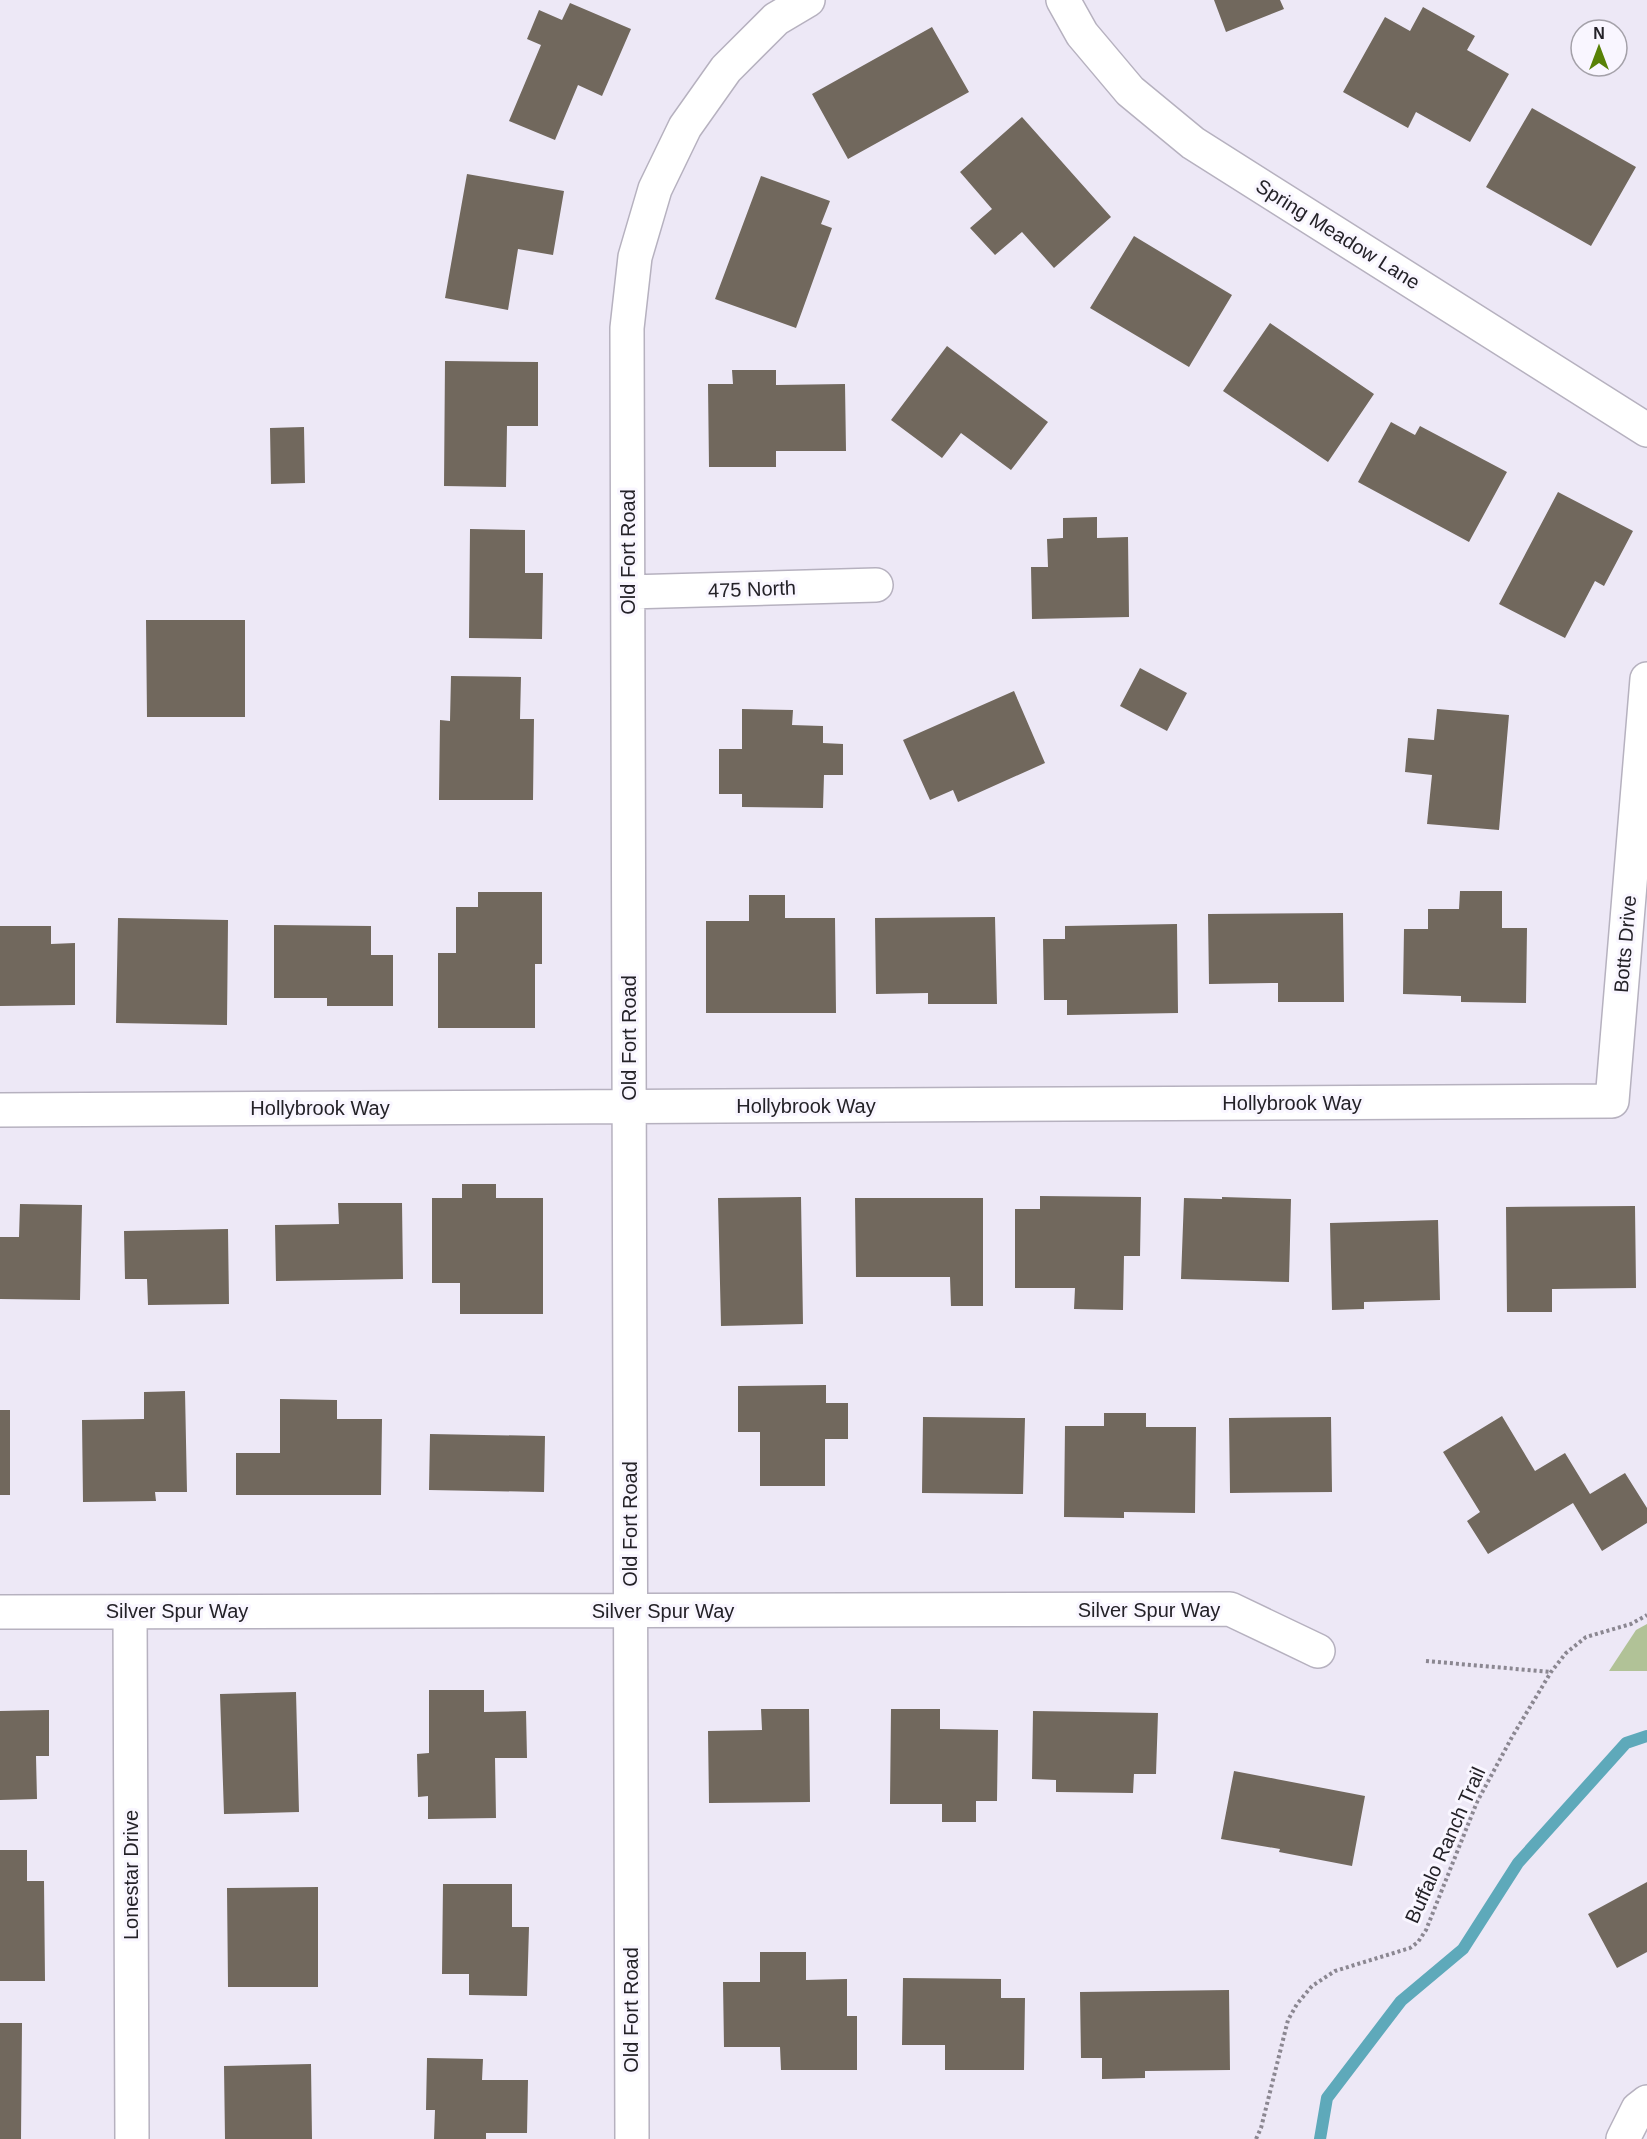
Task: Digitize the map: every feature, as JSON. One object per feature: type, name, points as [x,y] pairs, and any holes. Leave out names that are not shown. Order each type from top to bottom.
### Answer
[{"type":"street","name":"Old Fort Road","points":[[632,2139],[627,328],[635,257],[655,189],[685,127],[726,69],[776,19],[808,0]]},
{"type":"street","name":"Spring Meadow Lane","points":[[1063,0],[1082,34],[1130,91],[1193,143],[1647,430]]},
{"type":"street","name":"475 North","points":[[628,592],[876,585]]},
{"type":"street","name":"Botts Drive","points":[[1612,1101],[1647,679]]},
{"type":"street","name":"Hollybrook Way","points":[[0,1110],[1612,1101]]},
{"type":"street","name":"Silver Spur Way","points":[[0,1612],[1230,1610],[1318,1651]]},
{"type":"street","name":"Lonestar Drive","points":[[130,1611],[132,2139]]},
{"type":"street","points":[[1623,2139],[1638,2109],[1647,2102]]},
{"type":"path","name":"Buffalo Ranch Trail","points":[[1256,2139],[1261,2128],[1288,2020],[1297,2004],[1312,1986],[1335,1971],[1410,1948],[1418,1942],[1426,1930],[1477,1802],[1551,1672],[1566,1653],[1586,1637],[1631,1624],[1647,1615]]},
{"type":"path","points":[[1426,1661],[1551,1672]]},
{"type":"green space","points":[[1647,1624],[1647,1671],[1609,1671],[1636,1630]]},
{"type":"building","points":[[1214,0],[1280,0],[1284,9],[1226,32]]},
{"type":"building","points":[[570,3],[631,29],[602,96],[578,85],[555,140],[509,121],[541,45],[527,39],[539,10],[562,20]]},
{"type":"building","points":[[1423,7],[1475,36],[1467,50],[1509,74],[1470,142],[1416,112],[1408,128],[1343,92],[1385,17],[1410,31]]},
{"type":"building","points":[[932,27],[969,92],[848,159],[812,94]]},
{"type":"building","points":[[1532,108],[1636,167],[1591,246],[1486,187]]},
{"type":"building","points":[[1022,117],[1111,217],[1054,268],[1022,232],[995,255],[970,228],[992,209],[960,172]]},
{"type":"building","points":[[467,174],[564,191],[553,255],[518,249],[508,310],[445,298]]},
{"type":"building","points":[[761,176],[830,201],[821,224],[832,228],[796,328],[715,299]]},
{"type":"building","points":[[1134,236],[1232,295],[1189,367],[1090,308]]},
{"type":"building","points":[[1270,323],[1374,394],[1328,462],[1223,391]]},
{"type":"building","points":[[947,346],[1048,422],[1011,470],[961,433],[942,458],[891,420]]},
{"type":"building","points":[[445,361],[538,362],[538,426],[507,426],[506,487],[444,486]]},
{"type":"building","points":[[732,370],[776,370],[776,385],[845,384],[846,451],[776,451],[776,467],[709,467],[708,384],[733,384]]},
{"type":"building","points":[[1391,422],[1415,435],[1420,426],[1507,472],[1469,542],[1358,482]]},
{"type":"building","points":[[304,427],[305,483],[271,484],[270,428]]},
{"type":"building","points":[[1558,492],[1633,531],[1604,586],[1595,581],[1565,638],[1499,604]]},
{"type":"building","points":[[1097,517],[1097,538],[1128,537],[1129,617],[1032,619],[1031,567],[1048,567],[1047,539],[1063,538],[1063,518]]},
{"type":"building","points":[[470,529],[525,530],[525,573],[543,573],[542,639],[469,638]]},
{"type":"building","points":[[146,620],[245,620],[245,717],[147,717]]},
{"type":"building","points":[[1140,668],[1187,693],[1167,731],[1120,706]]},
{"type":"building","points":[[451,676],[521,677],[520,719],[534,719],[533,800],[439,800],[440,720],[450,721]]},
{"type":"building","points":[[1014,691],[1045,763],[958,802],[953,790],[930,800],[903,740]]},
{"type":"building","points":[[742,709],[793,710],[792,725],[823,726],[823,743],[843,744],[843,775],[824,775],[823,808],[742,807],[742,794],[719,794],[719,749],[742,749]]},
{"type":"building","points":[[1437,709],[1509,715],[1499,830],[1427,824],[1432,775],[1405,772],[1408,738],[1434,740]]},
{"type":"building","points":[[1460,891],[1502,891],[1502,928],[1527,928],[1526,1003],[1461,1002],[1461,996],[1403,994],[1404,929],[1428,929],[1428,909],[1459,909]]},
{"type":"building","points":[[478,892],[542,892],[542,964],[535,964],[535,1028],[438,1028],[438,953],[456,953],[456,907],[478,907]]},
{"type":"building","points":[[749,895],[785,895],[785,918],[835,918],[836,1013],[706,1013],[706,921],[749,921]]},
{"type":"building","points":[[1343,913],[1344,1002],[1278,1002],[1278,983],[1209,984],[1208,914]]},
{"type":"building","points":[[995,917],[997,1004],[928,1004],[928,993],[876,994],[875,918]]},
{"type":"building","points":[[118,918],[228,920],[227,1025],[116,1023]]},
{"type":"building","points":[[1177,924],[1178,1013],[1067,1015],[1067,1000],[1044,1000],[1043,939],[1065,939],[1065,926]]},
{"type":"building","points":[[274,925],[371,926],[371,955],[393,955],[393,1006],[327,1006],[327,998],[274,998]]},
{"type":"building","points":[[0,926],[51,926],[51,944],[75,943],[75,1005],[0,1006]]},
{"type":"building","points":[[462,1184],[496,1184],[496,1198],[543,1198],[543,1314],[460,1314],[460,1283],[432,1283],[432,1198],[462,1198]]},
{"type":"building","points":[[1040,1196],[1141,1197],[1140,1256],[1124,1256],[1123,1310],[1074,1309],[1075,1288],[1015,1288],[1015,1209],[1040,1209]]},
{"type":"building","points":[[801,1197],[803,1324],[721,1326],[718,1198]]},
{"type":"building","points":[[1222,1197],[1291,1199],[1289,1282],[1181,1279],[1184,1198],[1222,1199]]},
{"type":"building","points":[[855,1198],[983,1198],[983,1306],[951,1306],[950,1277],[856,1277]]},
{"type":"building","points":[[338,1203],[402,1203],[403,1279],[276,1281],[275,1225],[339,1224]]},
{"type":"building","points":[[20,1204],[82,1205],[80,1300],[0,1299],[0,1237],[19,1237]]},
{"type":"building","points":[[1635,1206],[1636,1288],[1552,1289],[1552,1312],[1507,1312],[1506,1207]]},
{"type":"building","points":[[1438,1220],[1440,1300],[1364,1302],[1364,1309],[1332,1310],[1330,1223]]},
{"type":"building","points":[[228,1229],[229,1304],[148,1305],[147,1279],[125,1279],[124,1231]]},
{"type":"building","points":[[826,1385],[826,1403],[848,1403],[848,1439],[825,1439],[825,1486],[760,1486],[760,1432],[738,1432],[738,1386]]},
{"type":"building","points":[[185,1391],[187,1492],[155,1492],[156,1501],[83,1502],[82,1420],[144,1419],[144,1392]]},
{"type":"building","points":[[280,1399],[337,1400],[337,1419],[382,1419],[381,1495],[236,1495],[236,1453],[280,1453]]},
{"type":"building","points":[[0,1410],[10,1410],[10,1495],[0,1495]]},
{"type":"building","points":[[1104,1413],[1146,1413],[1146,1427],[1196,1427],[1195,1513],[1124,1512],[1124,1518],[1064,1517],[1065,1426],[1104,1426]]},
{"type":"building","points":[[1502,1416],[1535,1471],[1565,1453],[1590,1494],[1625,1473],[1647,1508],[1647,1523],[1602,1551],[1573,1503],[1488,1554],[1467,1521],[1480,1512],[1443,1452]]},
{"type":"building","points":[[923,1417],[1025,1418],[1023,1494],[922,1493]]},
{"type":"building","points":[[1331,1417],[1332,1492],[1230,1493],[1229,1418]]},
{"type":"building","points":[[430,1434],[545,1436],[544,1492],[429,1490]]},
{"type":"building","points":[[429,1690],[484,1690],[484,1712],[526,1711],[527,1758],[495,1758],[496,1818],[428,1819],[428,1796],[418,1797],[417,1754],[429,1753]]},
{"type":"building","points":[[296,1692],[299,1812],[224,1814],[220,1694]]},
{"type":"building","points":[[761,1709],[809,1709],[810,1802],[709,1803],[708,1731],[762,1730]]},
{"type":"building","points":[[891,1709],[940,1709],[940,1729],[998,1730],[997,1801],[976,1801],[976,1822],[942,1822],[942,1804],[890,1804]]},
{"type":"building","points":[[49,1710],[49,1756],[36,1756],[37,1799],[0,1800],[0,1711]]},
{"type":"building","points":[[1033,1711],[1158,1713],[1156,1774],[1134,1774],[1133,1793],[1056,1792],[1056,1780],[1032,1779]]},
{"type":"building","points":[[1234,1771],[1365,1796],[1352,1866],[1279,1852],[1280,1849],[1221,1839]]},
{"type":"building","points":[[0,1850],[27,1850],[27,1881],[44,1881],[45,1981],[0,1981]]},
{"type":"building","points":[[1647,1882],[1647,1952],[1617,1968],[1588,1914]]},
{"type":"building","points":[[443,1884],[512,1884],[512,1927],[529,1927],[527,1996],[469,1995],[469,1974],[442,1974]]},
{"type":"building","points":[[318,1887],[318,1987],[228,1987],[227,1888]]},
{"type":"building","points":[[760,1952],[806,1952],[806,1980],[847,1979],[847,2016],[857,2016],[857,2070],[781,2070],[780,2047],[724,2047],[723,1982],[760,1982]]},
{"type":"building","points":[[903,1978],[1001,1979],[1001,1998],[1025,1998],[1024,2070],[945,2070],[945,2045],[902,2045]]},
{"type":"building","points":[[1229,1990],[1230,2070],[1145,2071],[1145,2078],[1102,2079],[1102,2058],[1081,2058],[1080,1992]]},
{"type":"building","points":[[0,2023],[22,2023],[21,2139],[0,2139]]},
{"type":"building","points":[[427,2058],[483,2059],[482,2080],[528,2080],[527,2133],[486,2133],[486,2139],[434,2139],[435,2110],[426,2110]]},
{"type":"building","points":[[311,2064],[312,2139],[225,2139],[224,2066]]},
{"type":"waterway","points":[[1320,2139],[1327,2098],[1401,2001],[1463,1949],[1518,1863],[1626,1743],[1647,1736]]}]
